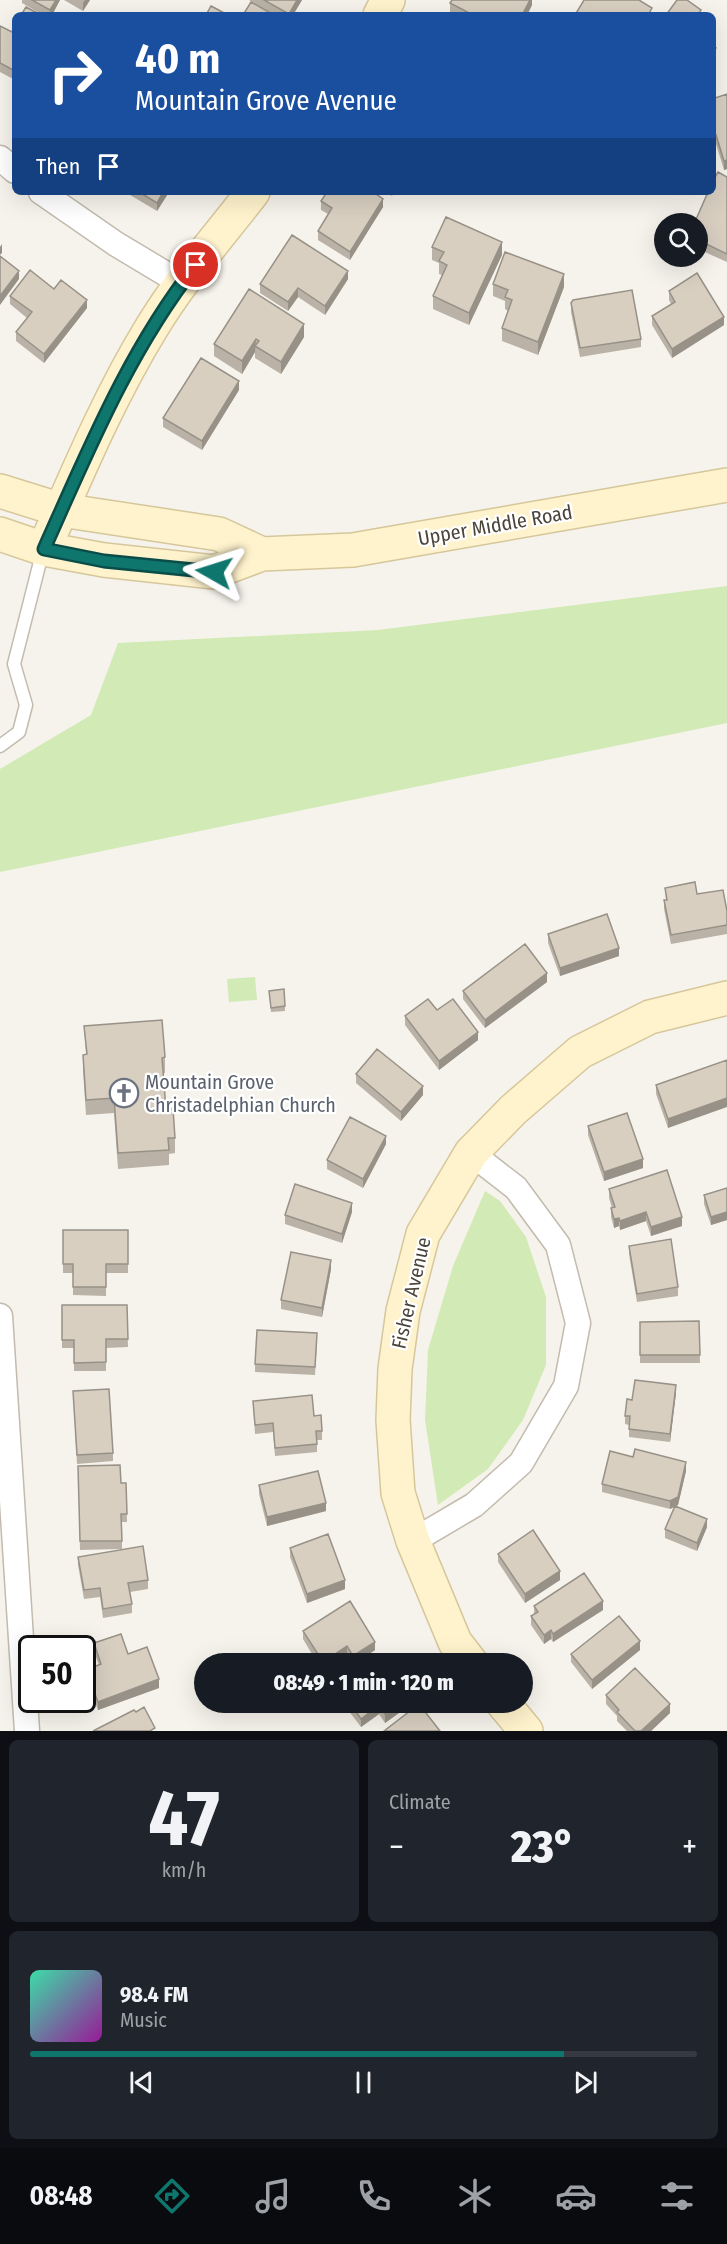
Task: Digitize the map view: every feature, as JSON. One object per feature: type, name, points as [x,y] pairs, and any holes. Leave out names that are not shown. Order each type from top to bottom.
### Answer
[{"type":"street","points":[[0,158],[12,168]]},
{"type":"street","points":[[45,195],[116,244],[181,283]]},
{"type":"street","points":[[44,549],[119,386],[152,327],[181,283],[252,195]]},
{"type":"street","name":"Upper Middle Road","points":[[0,534],[44,549],[104,561],[214,572],[262,554],[353,550],[727,485]]},
{"type":"street","name":"Upper Middle Road","points":[[0,491],[61,510],[219,534],[262,554]]},
{"type":"street","name":"Fisher Avenue","points":[[464,1653],[455,1642],[413,1541],[398,1493],[393,1420],[395,1369],[403,1311],[423,1234],[471,1154],[513,1110],[580,1052],[650,1017],[727,998]]},
{"type":"street","points":[[413,1541],[474,1505],[521,1463],[566,1386],[578,1323],[558,1245],[516,1188],[471,1154]]},
{"type":"street","points":[[0,1316],[27,1731]]},
{"type":"street","points":[[511,1713],[526,1731]]},
{"type":"lane","points":[[0,746],[19,732],[26,705],[14,663],[44,549]]},
{"type":"green space","points":[[727,586],[727,723],[0,872],[0,769],[91,715],[118,643],[378,630]]},
{"type":"green space","points":[[255,977],[257,1000],[229,1002],[227,979]]},
{"type":"green space","points":[[485,1191],[500,1201],[526,1237],[546,1297],[546,1365],[523,1420],[488,1469],[438,1505],[425,1420],[428,1350],[453,1266]]},
{"type":"building","points":[[32,0],[56,0],[50,10]]},
{"type":"building","points":[[264,0],[297,0],[290,12],[285,12]]},
{"type":"building","points":[[452,0],[530,0],[524,12],[467,12],[450,3]]},
{"type":"building","points":[[584,0],[639,0],[652,8],[650,12],[577,12]]},
{"type":"building","points":[[677,0],[687,0],[701,10],[700,12],[668,12]]},
{"type":"building","points":[[251,2],[269,12],[245,12]]},
{"type":"building","points":[[211,6],[222,12],[208,12]]},
{"type":"building","points":[[26,7],[35,12],[23,12]]},
{"type":"building","points":[[0,26],[12,32],[12,69],[0,63]]},
{"type":"building","points":[[727,94],[727,160],[724,161],[716,135],[716,98]]},
{"type":"building","points":[[718,172],[727,177],[727,254],[708,245],[708,213],[699,213],[707,195],[716,195]]},
{"type":"building","points":[[144,195],[161,195],[157,203]]},
{"type":"building","points":[[325,195],[377,195],[383,199],[350,252],[318,231],[332,208],[321,201]]},
{"type":"building","points":[[446,217],[502,242],[469,313],[433,296],[447,265],[439,261],[444,252],[432,247]]},
{"type":"building","points":[[292,235],[348,271],[325,306],[298,288],[288,302],[260,284]]},
{"type":"building","points":[[505,252],[564,274],[538,342],[502,328],[512,300],[505,297],[508,290],[493,284]]},
{"type":"building","points":[[0,256],[19,271],[0,296]]},
{"type":"building","points":[[30,270],[54,289],[61,280],[87,300],[44,354],[16,332],[32,312],[10,296]]},
{"type":"building","points":[[697,273],[724,317],[672,349],[652,316],[675,302],[669,291]]},
{"type":"building","points":[[249,289],[304,324],[281,362],[255,346],[259,341],[256,339],[242,361],[214,344]]},
{"type":"building","points":[[632,290],[641,339],[580,348],[571,303],[573,300]]},
{"type":"building","points":[[201,358],[239,381],[202,441],[163,418]]},
{"type":"building","points":[[695,882],[697,894],[723,890],[727,925],[671,935],[664,900],[667,900],[665,888]]},
{"type":"building","points":[[607,914],[619,948],[560,968],[548,934]]},
{"type":"building","points":[[525,944],[547,973],[485,1020],[463,991]]},
{"type":"building","points":[[284,989],[285,1006],[271,1008],[269,991]]},
{"type":"building","points":[[428,999],[437,1010],[453,999],[478,1032],[439,1061],[405,1016]]},
{"type":"building","name":"Mountain Grove Christadelphian Church","points":[[162,1020],[166,1109],[173,1109],[175,1138],[168,1138],[169,1150],[118,1153],[114,1098],[86,1100],[83,1055],[87,1054],[84,1026]]},
{"type":"building","points":[[377,1049],[423,1086],[401,1112],[356,1074]]},
{"type":"building","points":[[727,1060],[727,1098],[668,1119],[656,1085]]},
{"type":"building","points":[[627,1113],[643,1159],[604,1172],[588,1126]]},
{"type":"building","points":[[350,1117],[386,1136],[363,1179],[327,1160]]},
{"type":"building","points":[[667,1170],[682,1217],[651,1227],[646,1212],[620,1221],[619,1218],[614,1219],[611,1208],[615,1207],[609,1189]]},
{"type":"building","points":[[295,1184],[352,1203],[342,1234],[285,1215]]},
{"type":"building","points":[[727,1188],[727,1212],[711,1217],[704,1195]]},
{"type":"building","points":[[63,1230],[128,1230],[128,1264],[106,1264],[106,1287],[73,1287],[73,1264],[63,1264]]},
{"type":"building","points":[[671,1239],[678,1287],[637,1294],[629,1246]]},
{"type":"building","points":[[291,1252],[331,1260],[322,1308],[281,1300]]},
{"type":"building","points":[[62,1305],[127,1305],[128,1339],[106,1339],[106,1362],[74,1363],[74,1340],[62,1340]]},
{"type":"building","points":[[699,1321],[700,1355],[640,1355],[640,1322]]},
{"type":"building","points":[[257,1330],[317,1333],[315,1367],[255,1364]]},
{"type":"building","points":[[635,1380],[676,1385],[670,1434],[629,1429],[630,1416],[625,1416],[627,1399],[632,1400]]},
{"type":"building","points":[[109,1389],[113,1453],[77,1455],[73,1391]]},
{"type":"building","points":[[312,1395],[314,1416],[321,1415],[322,1431],[316,1431],[317,1444],[275,1448],[273,1423],[255,1425],[253,1401]]},
{"type":"building","points":[[635,1449],[686,1462],[678,1497],[670,1501],[602,1484],[610,1451],[633,1457]]},
{"type":"building","points":[[120,1465],[121,1483],[126,1483],[127,1514],[121,1514],[122,1541],[80,1541],[78,1466]]},
{"type":"building","points":[[318,1471],[326,1503],[267,1517],[259,1485]]},
{"type":"building","points":[[675,1506],[707,1519],[697,1543],[665,1529]]},
{"type":"building","points":[[533,1530],[560,1571],[525,1594],[498,1554]]},
{"type":"building","points":[[328,1534],[345,1580],[307,1594],[290,1548]]},
{"type":"building","points":[[143,1546],[148,1580],[128,1583],[132,1604],[103,1609],[100,1588],[84,1590],[78,1557]]},
{"type":"building","points":[[584,1573],[603,1601],[553,1634],[551,1630],[544,1635],[531,1616],[538,1612],[534,1606]]},
{"type":"building","points":[[350,1601],[375,1642],[358,1653],[351,1653],[347,1646],[336,1653],[317,1653],[303,1631]]},
{"type":"building","points":[[619,1616],[640,1641],[592,1680],[571,1654]]},
{"type":"building","points":[[121,1634],[128,1654],[147,1647],[159,1679],[98,1702],[96,1666],[101,1664],[96,1642]]},
{"type":"building","points":[[635,1668],[670,1704],[641,1731],[635,1731],[617,1712],[619,1710],[606,1695]]},
{"type":"building","points":[[144,1707],[155,1728],[150,1731],[93,1731],[134,1710],[136,1712]]},
{"type":"building","points":[[357,1713],[369,1713],[361,1719]]},
{"type":"building","points":[[407,1713],[426,1713],[440,1731],[384,1731]]},
{"type":"place","name":"Mountain Grove Christadelphian Church","points":[[124,1093]]},
{"type":"route","points":[[196,265],[181,283],[152,327],[119,386],[44,549],[104,561],[214,572]]}]
